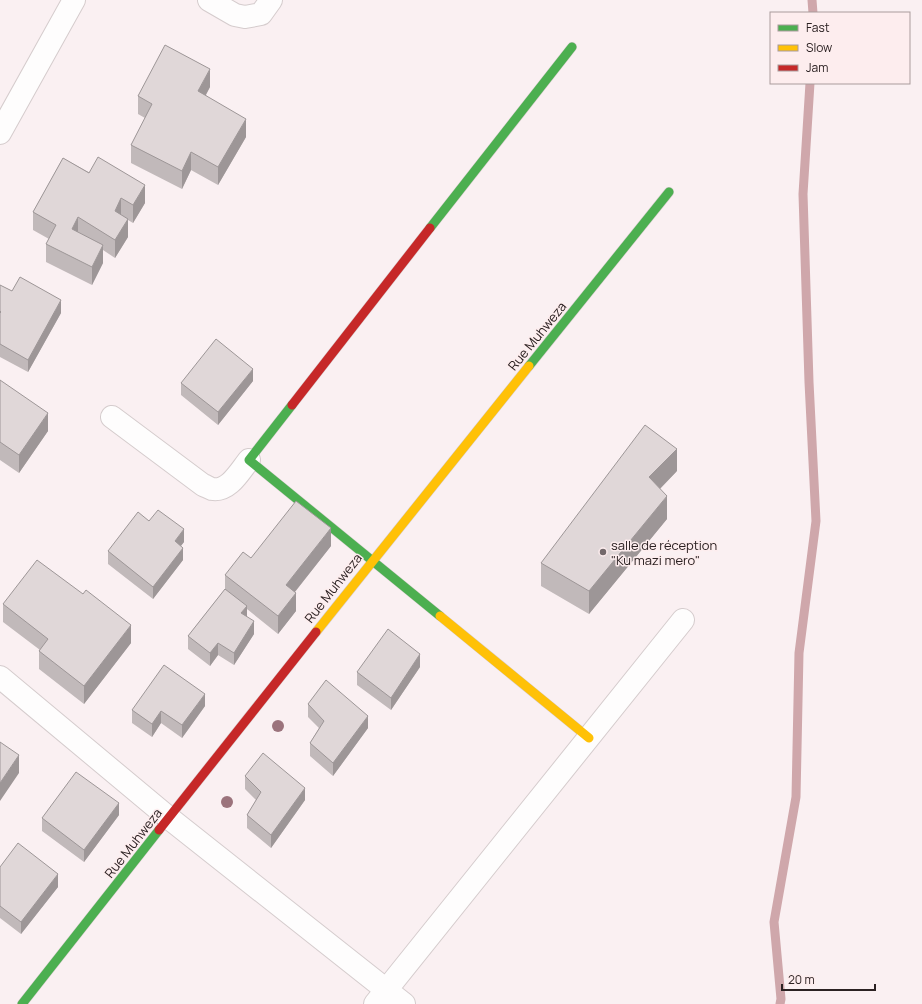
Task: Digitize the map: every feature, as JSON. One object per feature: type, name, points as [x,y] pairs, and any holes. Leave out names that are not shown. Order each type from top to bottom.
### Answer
[{"type":"street","points":[[0,133],[74,0]]},
{"type":"street","points":[[209,0],[234,15],[245,17],[261,14],[271,0]]},
{"type":"street","points":[[112,417],[203,484],[212,489],[221,488],[228,485],[572,47]]},
{"type":"street","name":"Rue Muhweza","points":[[22,1004],[372,560],[669,192]]},
{"type":"street","points":[[249,460],[589,738]]},
{"type":"street","points":[[382,997],[683,620]]},
{"type":"street","points":[[0,677],[382,997],[404,1004]]},
{"type":"building","points":[[165,45],[210,69],[198,91],[246,119],[218,167],[191,152],[182,171],[131,145],[152,104],[138,96]]},
{"type":"building","points":[[98,157],[145,185],[133,205],[121,198],[115,211],[128,219],[115,240],[78,217],[72,229],[103,245],[92,267],[46,244],[56,225],[33,212],[63,158],[89,173]]},
{"type":"building","points":[[20,277],[61,300],[28,360],[0,344],[0,285],[12,291]]},
{"type":"building","points":[[216,339],[253,369],[218,412],[181,383]]},
{"type":"building","points":[[0,380],[48,413],[19,455],[0,442]]},
{"type":"building","name":"salle de réception \"Ku mazi mero\"","points":[[645,425],[677,449],[649,477],[667,496],[589,591],[541,563]]},
{"type":"building","points":[[296,501],[331,528],[286,585],[296,593],[278,616],[225,575],[243,552],[251,558]]},
{"type":"building","points":[[158,510],[184,529],[175,541],[183,548],[153,587],[108,551],[138,512],[149,521]]},
{"type":"building","points":[[37,560],[83,594],[86,590],[131,625],[84,686],[39,651],[48,639],[3,604]]},
{"type":"building","points":[[225,589],[247,606],[241,613],[254,621],[234,653],[218,643],[210,653],[188,636]]},
{"type":"building","points":[[388,629],[420,654],[391,698],[357,672]]},
{"type":"building","points":[[164,665],[205,694],[182,725],[161,711],[152,724],[132,710]]},
{"type":"building","points":[[326,680],[368,716],[333,763],[310,743],[324,721],[308,704]]},
{"type":"building","points":[[0,742],[19,755],[0,783]]},
{"type":"building","points":[[263,753],[305,788],[271,835],[247,815],[261,792],[245,776]]},
{"type":"building","points":[[76,772],[119,803],[84,850],[42,818]]},
{"type":"building","points":[[18,843],[58,874],[21,922],[0,906],[0,867]]},
{"type":"waterway","points":[[812,0],[813,12]]},
{"type":"waterway","points":[[780,1004],[781,999],[774,922],[796,797],[799,653],[816,521],[809,382],[803,194],[810,84]]},
{"type":"traffic: fast","points":[[430,228],[572,47]]},
{"type":"traffic: fast","points":[[529,366],[669,192]]},
{"type":"traffic: fast","points":[[292,405],[249,460],[440,616]]},
{"type":"traffic: fast","points":[[22,1004],[159,830]]},
{"type":"traffic: slow","points":[[316,632],[529,366]]},
{"type":"traffic: slow","points":[[440,616],[589,738]]},
{"type":"traffic: jam","points":[[292,405],[430,228]]},
{"type":"traffic: jam","points":[[159,830],[316,632]]},
{"type":"place","name":"salle de réception \"Ku mazi mero\"","points":[[603,552]]}]
